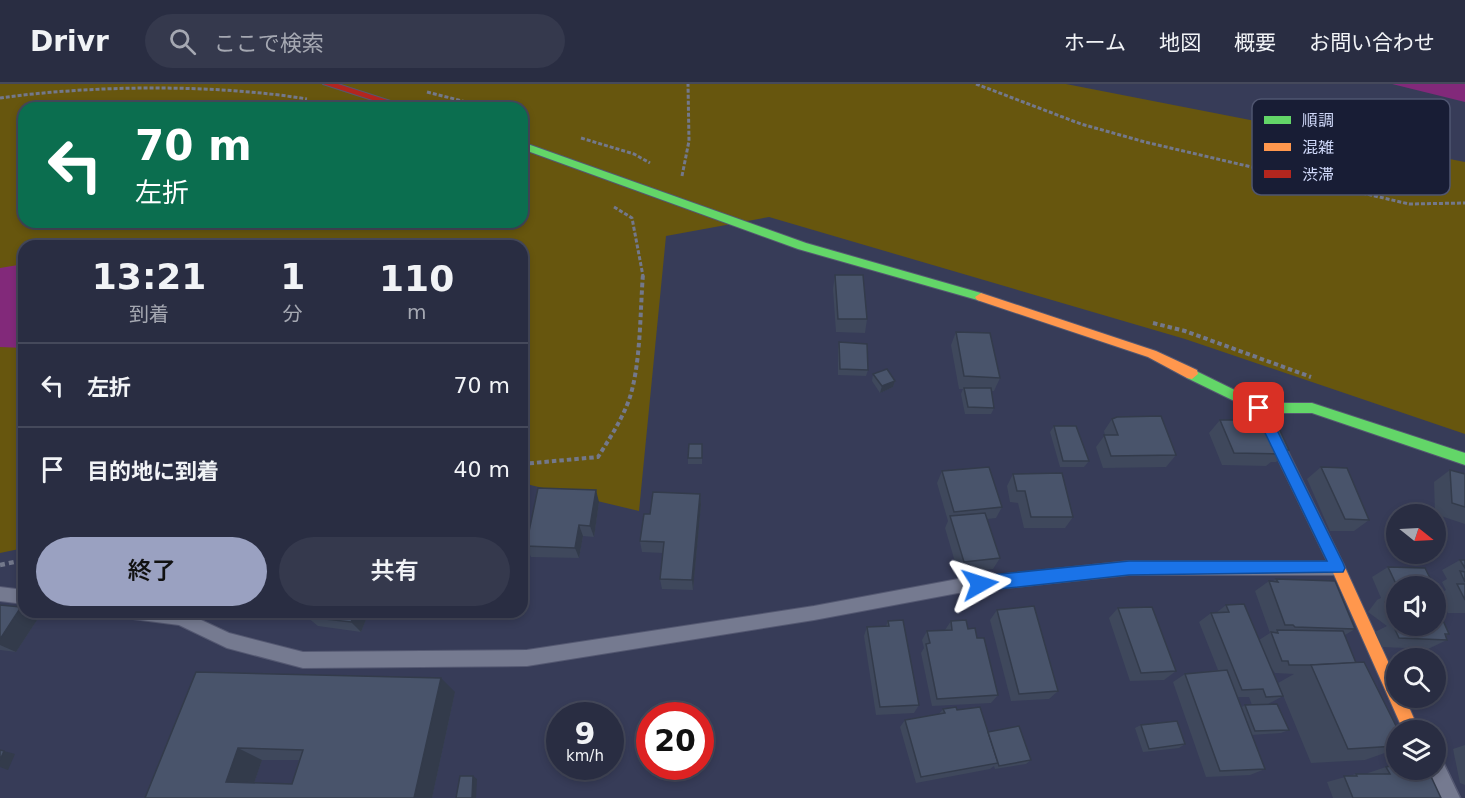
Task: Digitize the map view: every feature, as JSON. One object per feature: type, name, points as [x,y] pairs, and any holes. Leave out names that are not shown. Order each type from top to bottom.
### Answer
[{"type":"street","points":[[328,84],[386,102]]},
{"type":"street","points":[[528,147],[802,246],[1001,303],[1152,354],[1265,418],[1312,408],[1465,459]]},
{"type":"street","points":[[1338,568],[1406,720]]},
{"type":"street","points":[[1434,780],[1442,798]]},
{"type":"lane","points":[[180,618],[227,640],[303,660],[527,658],[814,613],[958,586],[1129,568],[1338,568],[1265,418]]},
{"type":"lane","points":[[0,594],[18,596]]},
{"type":"path","points":[[681,180],[689,141],[688,84]]},
{"type":"path","points":[[976,84],[1082,124],[1145,142],[1252,167]]},
{"type":"path","points":[[0,98],[66,89],[196,88],[279,93],[311,100]]},
{"type":"path","points":[[423,91],[466,102]]},
{"type":"path","points":[[1371,195],[1409,204],[1465,203]]},
{"type":"path","points":[[528,463],[598,457],[618,426],[630,397],[642,298],[643,268],[632,218],[613,206]]},
{"type":"path","points":[[632,218],[641,213]]},
{"type":"path","points":[[0,565],[18,561]]},
{"type":"shaded area","points":[[0,84],[1066,84],[1252,120],[1252,195],[1450,195],[1450,159],[1465,162],[1465,434],[1185,339],[769,217],[666,236],[639,511],[528,484],[528,240],[18,240],[18,549],[0,553]]},
{"type":"shaded area","points":[[1392,84],[1465,84],[1465,102]]},
{"type":"shaded area","points":[[18,265],[18,348],[0,347],[0,268]]},
{"type":"building","points":[[835,275],[863,275],[867,319],[838,319]]},
{"type":"building","points":[[956,332],[990,333],[1000,378],[964,376]]},
{"type":"building","points":[[839,342],[867,344],[868,370],[840,369]]},
{"type":"building","points":[[887,369],[895,381],[882,386],[873,374]]},
{"type":"building","points":[[964,388],[991,388],[994,408],[968,407]]},
{"type":"building","points":[[1161,416],[1176,455],[1111,456],[1104,435],[1118,435],[1112,419]]},
{"type":"building","points":[[1220,420],[1275,420],[1289,450],[1277,450],[1279,454],[1234,453]]},
{"type":"building","points":[[1054,426],[1076,426],[1089,461],[1063,461]]},
{"type":"building","points":[[689,444],[702,444],[702,458],[688,458]]},
{"type":"building","points":[[989,467],[1002,507],[954,512],[942,471]]},
{"type":"building","points":[[1321,467],[1347,468],[1369,520],[1345,519]]},
{"type":"building","points":[[1450,470],[1465,474],[1465,507],[1452,503]]},
{"type":"building","points":[[1062,473],[1073,517],[1031,517],[1025,491],[1017,491],[1013,474]]},
{"type":"building","points":[[538,488],[596,490],[590,526],[579,525],[575,548],[528,546]]},
{"type":"building","points":[[653,492],[700,494],[692,580],[660,579],[664,542],[640,541],[644,514],[650,514]]},
{"type":"building","points":[[985,513],[1000,558],[964,562],[950,516]]},
{"type":"building","points":[[1388,567],[1425,568],[1429,576],[1392,576]]},
{"type":"building","points":[[1460,571],[1465,572],[1465,582]]},
{"type":"building","points":[[1276,579],[1335,581],[1355,629],[1285,625],[1269,581],[1278,582]]},
{"type":"building","points":[[1457,584],[1465,584],[1465,600]]},
{"type":"building","points":[[1244,604],[1283,696],[1266,697],[1263,689],[1242,690],[1211,613],[1229,612],[1226,605]]},
{"type":"building","points":[[0,605],[18,607],[18,612],[0,639]]},
{"type":"building","points":[[1034,606],[1058,691],[1019,694],[997,610]]},
{"type":"building","points":[[1152,607],[1176,671],[1141,673],[1118,608]]},
{"type":"building","points":[[316,618],[353,618],[351,622]]},
{"type":"building","points":[[903,620],[919,705],[880,707],[867,627],[889,626],[888,621]]},
{"type":"building","points":[[966,620],[968,629],[975,628],[977,638],[984,638],[998,695],[937,699],[926,644],[930,643],[927,631],[952,630],[951,621]]},
{"type":"building","points":[[1277,630],[1343,631],[1356,663],[1289,665],[1288,661],[1282,661],[1271,632],[1278,633]]},
{"type":"building","points":[[1398,636],[1446,636],[1447,640],[1399,638]]},
{"type":"building","points":[[1364,662],[1393,720],[1386,720],[1386,747],[1348,749],[1311,665]]},
{"type":"building","points":[[1227,670],[1265,769],[1220,771],[1185,674]]},
{"type":"building","points":[[196,672],[441,678],[414,798],[145,798]],"holes":[[[238,748],[303,750],[292,784],[226,782]]]},
{"type":"building","points":[[1277,704],[1289,730],[1255,731],[1245,705]]},
{"type":"building","points":[[956,707],[957,710],[980,707],[998,763],[921,777],[905,720],[945,713],[943,709]]},
{"type":"building","points":[[1177,721],[1185,744],[1149,749],[1141,725]]},
{"type":"building","points":[[1019,726],[1031,760],[999,766],[988,732]]},
{"type":"building","points":[[1356,774],[1386,774],[1386,780],[1433,780],[1441,798],[1353,798],[1344,776],[1357,776]]},
{"type":"building","points":[[460,776],[473,776],[472,798],[456,798]]},
{"type":"traffic: fast","points":[[528,147],[802,246],[981,297]]},
{"type":"traffic: fast","points":[[1192,374],[1259,408],[1312,408],[1465,459]]},
{"type":"traffic: slow","points":[[981,297],[1152,354],[1192,374]]},
{"type":"traffic: slow","points":[[1338,568],[1406,720]]},
{"type":"traffic: jam","points":[[328,84],[387,102]]},
{"type":"route","points":[[980,584],[1129,568],[1338,568],[1259,408]]}]
